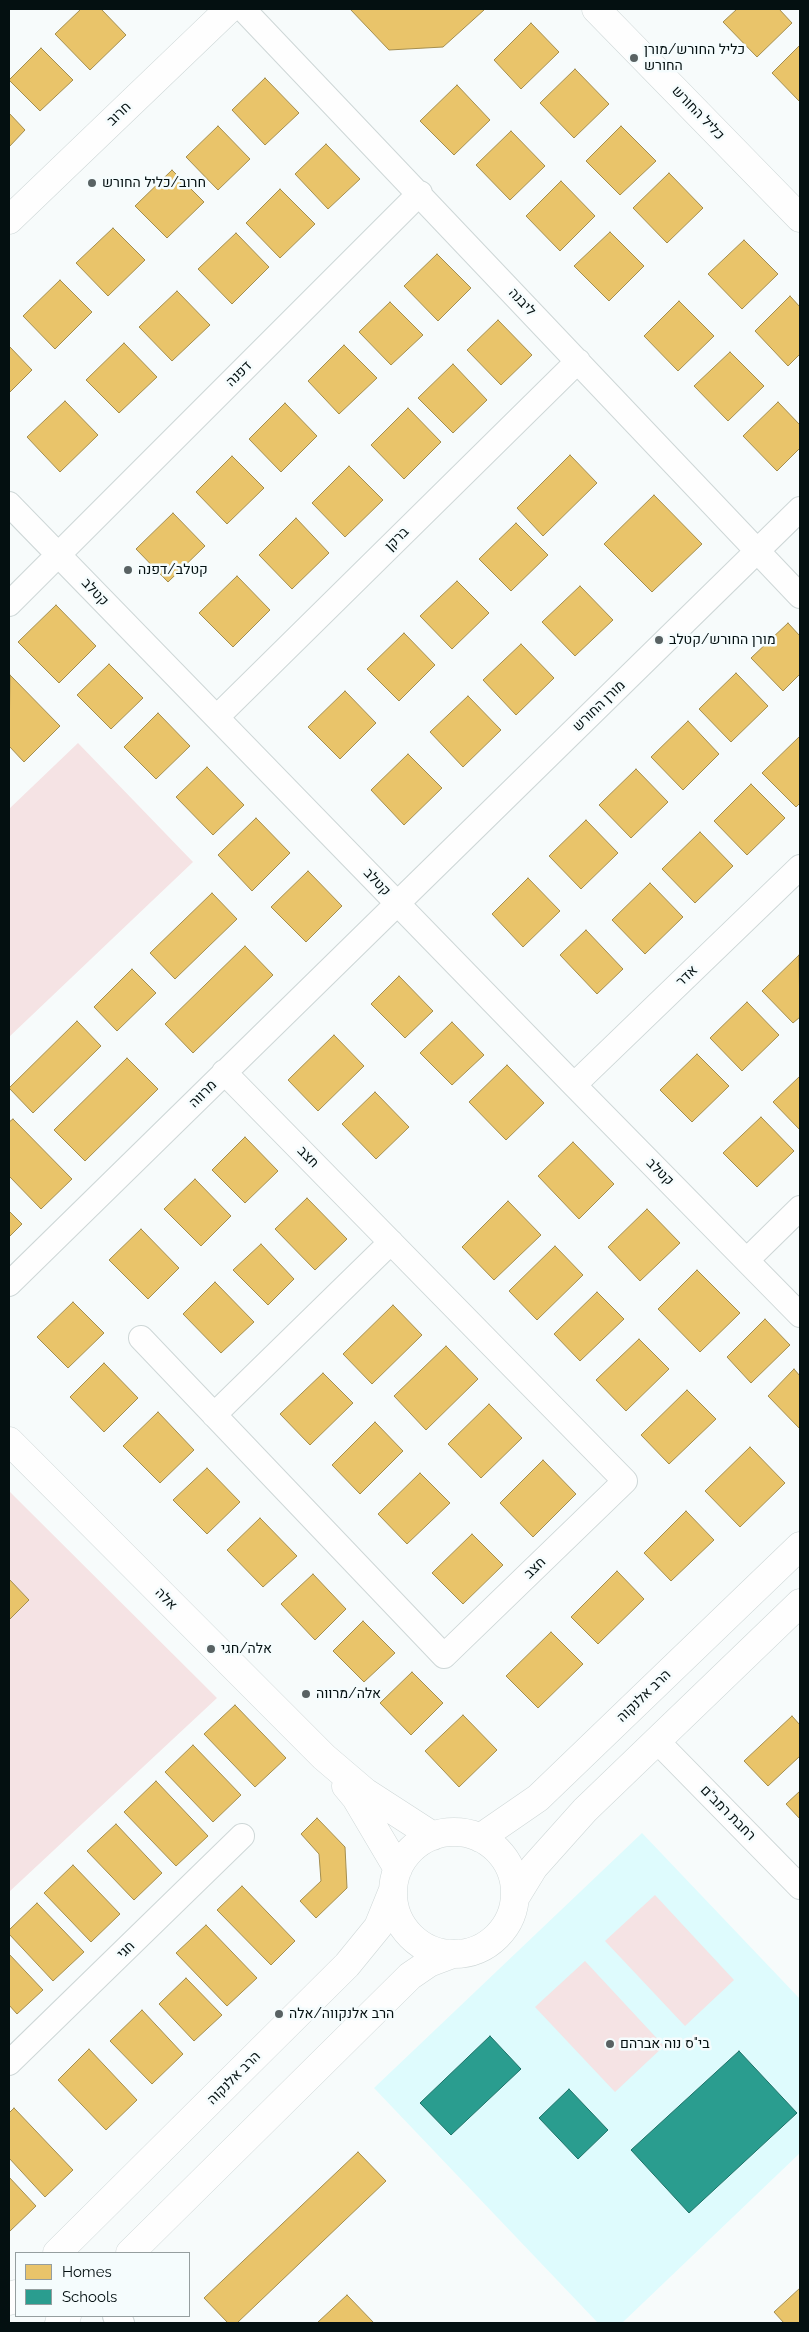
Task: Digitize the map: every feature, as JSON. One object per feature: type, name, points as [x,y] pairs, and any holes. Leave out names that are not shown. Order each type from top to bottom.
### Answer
[{"type":"main road","name":"חרוב","points":[[9,220],[229,9]]},
{"type":"main road","name":"כליל החורש","points":[[596,9],[800,218]]},
{"type":"main road","name":"אלה","points":[[9,1442],[324,1757],[365,1792],[433,1836]]},
{"type":"main road","name":"הרב אלנקוה","points":[[480,1838],[516,1814],[550,1787],[800,1546]]},
{"type":"main road","points":[[131,2252],[410,1976],[429,1963],[453,1954],[471,1952],[495,1938],[510,1916],[515,1898],[534,1868],[559,1838],[656,1740],[800,1602]]},
{"type":"main road","name":"אלה","points":[[324,1757],[356,1798],[396,1880]]},
{"type":"main road","points":[[453,1954],[425,1947],[409,1935],[398,1919],[396,1880],[417,1845],[433,1836],[462,1833],[480,1838],[495,1848],[507,1863],[513,1879],[515,1898]]},
{"type":"main road","name":"הרב אלנקוה","points":[[58,2252],[347,1965],[378,1927],[396,1880]]},
{"type":"street","name":"ליבנה","points":[[243,9],[420,193],[800,596]]},
{"type":"street","name":"דפנה","points":[[9,604],[420,193]]},
{"type":"street","name":"ברקן","points":[[217,716],[578,361]]},
{"type":"street","name":"קטלב","points":[[9,504],[800,1315]]},
{"type":"street","name":"מורן החורש","points":[[397,903],[800,509]]},
{"type":"street","name":"אדר","points":[[574,1085],[800,866]]},
{"type":"street","name":"מרווה","points":[[9,1284],[397,903]]},
{"type":"street","name":"חצב","points":[[141,1338],[444,1656],[625,1481],[224,1072]]},
{"type":"street","points":[[747,1260],[800,1208]]},
{"type":"street","points":[[214,1415],[391,1242]]},
{"type":"street","name":"רחבת רמב\"ם","points":[[656,1740],[800,1886]]},
{"type":"street","name":"חגי","points":[[9,2063],[242,1836]]},
{"type":"shaded area","points":[[78,743],[193,862],[9,1037],[9,809]]},
{"type":"shaded area","points":[[9,1491],[217,1698],[9,1892]]},
{"type":"shaded area","name":"בי\"ס נוה אברהם","points":[[642,1833],[800,1999],[800,2153],[622,2323],[598,2323],[374,2088]]},
{"type":"shaded area","points":[[655,1895],[734,1980],[685,2026],[605,1941]]},
{"type":"shaded area","points":[[585,1961],[664,2046],[615,2092],[535,2007]]},
{"type":"building: Homes","points":[[81,9],[101,9],[126,35],[90,70],[55,34]]},
{"type":"building: Homes","points":[[350,9],[484,10],[443,47],[389,50]]},
{"type":"building: Homes","points":[[737,9],[779,9],[792,23],[757,57],[723,22]]},
{"type":"building: Homes","points":[[531,23],[559,52],[521,89],[494,60]]},
{"type":"building: Homes","points":[[800,45],[800,102],[772,73]]},
{"type":"building: Homes","points":[[41,48],[73,80],[40,111],[9,80]]},
{"type":"building: Homes","points":[[575,69],[609,104],[574,138],[540,103]]},
{"type":"building: Homes","points":[[265,78],[299,113],[265,145],[232,110]]},
{"type":"building: Homes","points":[[457,85],[490,120],[454,155],[420,121]]},
{"type":"building: Homes","points":[[9,113],[25,130],[9,147]]},
{"type":"building: Homes","points":[[218,126],[250,159],[218,190],[186,157]]},
{"type":"building: Homes","points":[[621,126],[656,161],[620,195],[586,161]]},
{"type":"building: Homes","points":[[511,131],[545,166],[510,200],[476,165]]},
{"type":"building: Homes","points":[[326,144],[360,179],[328,209],[295,174]]},
{"type":"building: Homes","points":[[172,170],[204,202],[167,238],[135,206]]},
{"type":"building: Homes","points":[[669,173],[703,208],[667,243],[633,208]]},
{"type":"building: Homes","points":[[561,181],[595,216],[560,251],[526,216]]},
{"type":"building: Homes","points":[[280,189],[315,224],[280,258],[246,223]]},
{"type":"building: Homes","points":[[113,228],[145,260],[108,296],[76,263]]},
{"type":"building: Homes","points":[[610,232],[644,266],[609,301],[574,266]]},
{"type":"building: Homes","points":[[236,233],[269,267],[232,304],[198,269]]},
{"type":"building: Homes","points":[[744,240],[778,274],[742,309],[708,274]]},
{"type":"building: Homes","points":[[437,254],[471,288],[438,321],[404,286]]},
{"type":"building: Homes","points":[[60,280],[92,312],[55,349],[23,316]]},
{"type":"building: Homes","points":[[177,291],[210,325],[172,361],[139,327]]},
{"type":"building: Homes","points":[[790,296],[800,307],[800,354],[788,366],[755,331]]},
{"type":"building: Homes","points":[[679,301],[714,336],[678,371],[644,336]]},
{"type":"building: Homes","points":[[390,302],[423,335],[391,365],[359,332]]},
{"type":"building: Homes","points":[[498,320],[532,355],[501,385],[467,350]]},
{"type":"building: Homes","points":[[124,343],[157,377],[119,413],[86,380]]},
{"type":"building: Homes","points":[[344,345],[377,378],[339,414],[308,381]]},
{"type":"building: Homes","points":[[9,346],[32,370],[9,393]]},
{"type":"building: Homes","points":[[730,352],[764,386],[728,421],[694,386]]},
{"type":"building: Homes","points":[[453,364],[487,400],[453,433],[418,398]]},
{"type":"building: Homes","points":[[65,401],[98,435],[60,472],[27,437]]},
{"type":"building: Homes","points":[[778,402],[800,425],[800,448],[777,471],[743,436]]},
{"type":"building: Homes","points":[[285,403],[317,436],[281,472],[249,439]]},
{"type":"building: Homes","points":[[408,408],[441,442],[404,479],[371,445]]},
{"type":"building: Homes","points":[[570,455],[597,483],[543,536],[517,508]]},
{"type":"building: Homes","points":[[232,456],[264,488],[227,524],[196,492]]},
{"type":"building: Homes","points":[[349,466],[383,500],[345,537],[312,503]]},
{"type":"building: Homes","points":[[654,495],[702,544],[652,592],[604,544]]},
{"type":"building: Homes","points":[[173,513],[205,546],[168,582],[136,549]]},
{"type":"building: Homes","points":[[296,518],[329,553],[292,589],[259,555]]},
{"type":"building: Homes","points":[[516,523],[548,555],[511,591],[479,559]]},
{"type":"building: Homes","points":[[237,576],[270,610],[233,647],[199,613]]},
{"type":"building: Homes","points":[[457,581],[489,613],[452,649],[420,616]]},
{"type":"building: Homes","points":[[580,586],[613,620],[575,656],[542,622]]},
{"type":"building: Homes","points":[[56,605],[96,646],[59,683],[18,642]]},
{"type":"building: Homes","points":[[788,623],[800,636],[800,674],[783,691],[751,658]]},
{"type":"building: Homes","points":[[404,633],[435,665],[399,701],[367,669]]},
{"type":"building: Homes","points":[[521,644],[554,678],[516,715],[483,680]]},
{"type":"building: Homes","points":[[109,664],[143,698],[111,729],[77,695]]},
{"type":"building: Homes","points":[[736,673],[768,706],[731,742],[699,709]]},
{"type":"building: Homes","points":[[10,675],[60,726],[24,762],[9,746]]},
{"type":"building: Homes","points":[[345,691],[376,723],[340,759],[308,727]]},
{"type":"building: Homes","points":[[468,696],[501,730],[463,767],[430,732]]},
{"type":"building: Homes","points":[[158,713],[190,746],[156,779],[124,747]]},
{"type":"building: Homes","points":[[688,721],[719,754],[683,790],[651,757]]},
{"type":"building: Homes","points":[[800,736],[800,803],[796,807],[762,773]]},
{"type":"building: Homes","points":[[408,754],[442,788],[404,825],[371,790]]},
{"type":"building: Homes","points":[[207,767],[244,805],[213,835],[176,797]]},
{"type":"building: Homes","points":[[636,769],[668,802],[631,838],[599,805]]},
{"type":"building: Homes","points":[[751,784],[785,818],[747,855],[714,821]]},
{"type":"building: Homes","points":[[256,818],[290,853],[252,891],[218,855]]},
{"type":"building: Homes","points":[[586,820],[618,853],[581,889],[549,856]]},
{"type":"building: Homes","points":[[700,832],[733,866],[695,903],[662,869]]},
{"type":"building: Homes","points":[[308,871],[342,906],[306,942],[271,907]]},
{"type":"building: Homes","points":[[528,878],[560,911],[523,947],[492,914]]},
{"type":"building: Homes","points":[[650,883],[683,917],[645,954],[612,920]]},
{"type":"building: Homes","points":[[212,893],[237,919],[175,979],[150,953]]},
{"type":"building: Homes","points":[[586,930],[623,969],[597,994],[560,955]]},
{"type":"building: Homes","points":[[245,946],[273,975],[193,1053],[165,1024]]},
{"type":"building: Homes","points":[[799,955],[800,1017],[793,1023],[762,991]]},
{"type":"building: Homes","points":[[132,969],[156,993],[117,1031],[94,1007]]},
{"type":"building: Homes","points":[[399,976],[433,1011],[405,1038],[371,1004]]},
{"type":"building: Homes","points":[[747,1002],[779,1035],[742,1071],[710,1038]]},
{"type":"building: Homes","points":[[77,1021],[101,1046],[33,1113],[9,1088]]},
{"type":"building: Homes","points":[[452,1022],[484,1055],[452,1085],[420,1053]]},
{"type":"building: Homes","points":[[334,1035],[364,1066],[318,1111],[288,1080]]},
{"type":"building: Homes","points":[[697,1054],[729,1086],[692,1122],[660,1090]]},
{"type":"building: Homes","points":[[127,1058],[158,1089],[85,1161],[54,1130]]},
{"type":"building: Homes","points":[[507,1065],[544,1103],[506,1140],[469,1102]]},
{"type":"building: Homes","points":[[800,1076],[800,1130],[773,1102]]},
{"type":"building: Homes","points":[[375,1092],[409,1127],[376,1159],[342,1124]]},
{"type":"building: Homes","points":[[761,1117],[794,1151],[757,1187],[723,1153]]},
{"type":"building: Homes","points":[[13,1119],[72,1179],[41,1209],[9,1176],[9,1122]]},
{"type":"building: Homes","points":[[245,1137],[278,1171],[245,1203],[212,1170]]},
{"type":"building: Homes","points":[[573,1142],[614,1184],[579,1219],[538,1176]]},
{"type":"building: Homes","points":[[195,1179],[231,1216],[201,1246],[164,1209]]},
{"type":"building: Homes","points":[[307,1198],[347,1239],[315,1270],[275,1229]]},
{"type":"building: Homes","points":[[508,1201],[541,1235],[494,1280],[462,1247]]},
{"type":"building: Homes","points":[[647,1209],[680,1243],[640,1281],[608,1247]]},
{"type":"building: Homes","points":[[9,1211],[22,1224],[9,1237]]},
{"type":"building: Homes","points":[[141,1229],[179,1268],[148,1299],[109,1260]]},
{"type":"building: Homes","points":[[261,1244],[294,1279],[268,1305],[233,1270]]},
{"type":"building: Homes","points":[[555,1246],[583,1275],[537,1320],[509,1291]]},
{"type":"building: Homes","points":[[697,1270],[740,1313],[700,1352],[658,1309]]},
{"type":"building: Homes","points":[[215,1282],[254,1322],[221,1353],[183,1314]]},
{"type":"building: Homes","points":[[597,1292],[624,1319],[580,1361],[554,1334]]},
{"type":"building: Homes","points":[[73,1302],[104,1333],[68,1368],[37,1337]]},
{"type":"building: Homes","points":[[393,1305],[422,1335],[372,1384],[343,1354]]},
{"type":"building: Homes","points":[[765,1319],[790,1345],[751,1383],[727,1357]]},
{"type":"building: Homes","points":[[639,1339],[669,1369],[626,1411],[596,1380]]},
{"type":"building: Homes","points":[[446,1346],[478,1379],[426,1430],[394,1396]]},
{"type":"building: Homes","points":[[104,1363],[138,1398],[104,1432],[70,1397]]},
{"type":"building: Homes","points":[[794,1369],[800,1376],[800,1429],[768,1396]]},
{"type":"building: Homes","points":[[323,1373],[353,1403],[310,1445],[280,1414]]},
{"type":"building: Homes","points":[[687,1390],[716,1419],[669,1464],[641,1435]]},
{"type":"building: Homes","points":[[489,1404],[522,1438],[481,1478],[448,1444]]},
{"type":"building: Homes","points":[[158,1412],[194,1450],[160,1483],[123,1446]]},
{"type":"building: Homes","points":[[375,1422],[403,1451],[360,1494],[332,1465]]},
{"type":"building: Homes","points":[[750,1447],[785,1483],[740,1527],[705,1491]]},
{"type":"building: Homes","points":[[543,1460],[576,1494],[533,1537],[500,1503]]},
{"type":"building: Homes","points":[[207,1468],[240,1502],[207,1534],[173,1500]]},
{"type":"building: Homes","points":[[420,1473],[450,1503],[407,1544],[378,1514]]},
{"type":"building: Homes","points":[[686,1511],[714,1540],[671,1581],[644,1553]]},
{"type":"building: Homes","points":[[260,1518],[297,1556],[263,1587],[227,1550]]},
{"type":"building: Homes","points":[[472,1534],[503,1565],[463,1604],[432,1573]]},
{"type":"building: Homes","points":[[617,1571],[644,1599],[598,1644],[571,1617]]},
{"type":"building: Homes","points":[[313,1574],[346,1609],[315,1640],[281,1604]]},
{"type":"building: Homes","points":[[9,1579],[29,1600],[9,1620]]},
{"type":"building: Homes","points":[[363,1621],[395,1653],[364,1682],[333,1651]]},
{"type":"building: Homes","points":[[551,1632],[583,1664],[538,1708],[506,1676]]},
{"type":"building: Homes","points":[[412,1672],[443,1703],[411,1735],[380,1703]]},
{"type":"building: Homes","points":[[235,1705],[286,1758],[255,1787],[204,1734]]},
{"type":"building: Homes","points":[[463,1715],[497,1750],[459,1787],[425,1751]]},
{"type":"building: Homes","points":[[792,1716],[800,1725],[800,1756],[768,1786],[744,1761]]},
{"type":"building: Homes","points":[[193,1745],[241,1795],[213,1822],[165,1772]]},
{"type":"building: Homes","points":[[156,1781],[208,1836],[176,1866],[124,1812]]},
{"type":"building: Homes","points":[[800,1791],[800,1819],[786,1804]]},
{"type":"building: Homes","points":[[317,1818],[345,1847],[347,1888],[316,1918],[300,1901],[321,1881],[319,1854],[301,1834]]},
{"type":"building: Homes","points":[[116,1824],[162,1873],[134,1900],[87,1851]]},
{"type":"building: Homes","points":[[73,1865],[120,1914],[91,1942],[44,1893]]},
{"type":"building: Homes","points":[[242,1886],[295,1941],[271,1965],[217,1910]]},
{"type":"building: Homes","points":[[37,1903],[84,1952],[53,1981],[9,1934],[9,1930]]},
{"type":"building: Homes","points":[[206,1925],[257,1978],[227,2006],[176,1953]]},
{"type":"building: Homes","points":[[9,1954],[43,1990],[17,2014],[9,2005]]},
{"type":"building: Homes","points":[[186,1978],[222,2015],[194,2041],[159,2004]]},
{"type":"building: Homes","points":[[142,2010],[183,2054],[152,2084],[110,2041]]},
{"type":"building: Homes","points":[[89,2049],[137,2100],[106,2130],[58,2080]]},
{"type":"building: Homes","points":[[14,2108],[73,2170],[45,2197],[9,2158],[9,2113]]},
{"type":"building: Homes","points":[[358,2152],[386,2181],[237,2323],[228,2323],[204,2298]]},
{"type":"building: Homes","points":[[9,2177],[36,2206],[9,2232]]},
{"type":"building: Homes","points":[[800,2288],[800,2323],[784,2323],[774,2312]]},
{"type":"building: Homes","points":[[347,2295],[374,2323],[317,2323]]},
{"type":"building: Schools","points":[[490,2036],[521,2069],[451,2135],[420,2103]]},
{"type":"building: Schools","points":[[739,2051],[797,2113],[689,2213],[631,2150]]},
{"type":"building: Schools","points":[[569,2089],[608,2130],[578,2159],[539,2118]]},
{"type":"place","name":"כליל החורש/מורן החורש","points":[[634,58]]},
{"type":"place","name":"חרוב/כליל החורש","points":[[92,183]]},
{"type":"place","name":"קטלב/דפנה","points":[[128,570]]},
{"type":"place","name":"מורן החורש/קטלב","points":[[659,640]]},
{"type":"place","name":"אלה/חגי","points":[[211,1649]]},
{"type":"place","name":"אלה/מרווה","points":[[306,1694]]},
{"type":"place","name":"הרב אלנקווה/אלה","points":[[279,2014]]},
{"type":"place","name":"בי\"ס נוה אברהם","points":[[610,2044]]}]
